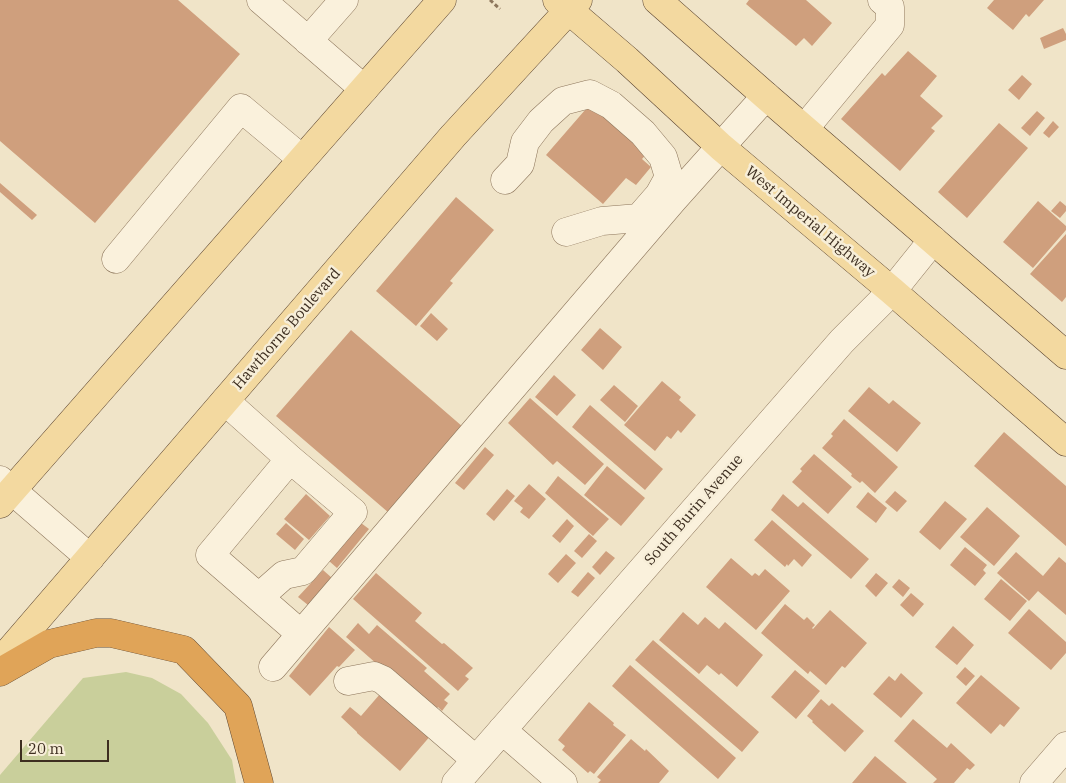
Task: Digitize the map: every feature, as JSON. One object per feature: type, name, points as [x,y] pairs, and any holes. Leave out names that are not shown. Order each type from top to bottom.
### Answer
[{"type":"highway","points":[[0,672],[49,644],[96,633],[111,633],[184,650],[238,706],[259,783]]},
{"type":"main road","points":[[4,492],[442,0]]},
{"type":"main road","points":[[657,0],[1066,355]]},
{"type":"main road","name":"West Imperial Highway","points":[[568,4],[721,147],[892,291],[1066,442]]},
{"type":"main road","name":"Hawthorne Boulevard","points":[[0,662],[568,4]]},
{"type":"street","points":[[308,41],[344,0]]},
{"type":"street","points":[[804,129],[890,26],[890,7],[882,0]]},
{"type":"street","points":[[263,1],[364,89]]},
{"type":"street","points":[[505,180],[520,164],[525,142],[541,121],[563,101],[590,94],[611,105],[643,133],[663,157],[669,177],[659,195],[639,218],[602,221],[566,232]]},
{"type":"street","points":[[273,667],[766,96]]},
{"type":"street","points":[[116,259],[241,108],[302,159]]},
{"type":"street","name":"South Burin Avenue","points":[[456,783],[842,341],[892,291],[934,240]]},
{"type":"street","points":[[225,402],[353,512],[303,570],[284,575],[259,597]]},
{"type":"street","points":[[290,459],[210,556],[301,634]]},
{"type":"street","points":[[4,492],[90,558]]},
{"type":"street","points":[[348,681],[374,676],[383,680],[476,760]]},
{"type":"street","points":[[502,730],[563,783]]},
{"type":"street","points":[[1034,783],[1066,746]]},
{"type":"path","points":[[490,0],[500,9]]},
{"type":"green space","points":[[126,672],[152,678],[181,694],[208,723],[232,760],[236,783],[0,783],[0,775],[83,678]]},
{"type":"building","points":[[0,0],[178,0],[240,54],[95,223],[0,141]]},
{"type":"building","points":[[749,0],[806,0],[832,23],[812,46],[804,38],[796,46],[746,4]]},
{"type":"building","points":[[994,0],[1044,0],[1029,17],[1026,14],[1013,30],[987,8]]},
{"type":"building","points":[[1063,28],[1066,40],[1044,49],[1040,38]]},
{"type":"building","points":[[908,51],[937,76],[920,96],[943,116],[931,128],[935,131],[900,171],[841,119],[882,73],[885,76]]},
{"type":"building","points":[[1022,75],[1032,84],[1019,100],[1008,90]]},
{"type":"building","points":[[592,102],[649,151],[642,159],[651,167],[636,185],[626,178],[603,204],[546,155]]},
{"type":"building","points":[[1037,111],[1045,118],[1030,136],[1021,128]]},
{"type":"building","points":[[1053,121],[1059,127],[1049,138],[1043,133]]},
{"type":"building","points":[[999,123],[1028,148],[967,218],[938,192]]},
{"type":"building","points":[[0,183],[37,215],[32,220],[0,192]]},
{"type":"building","points":[[456,197],[494,230],[450,281],[453,283],[416,326],[376,291]]},
{"type":"building","points":[[1038,201],[1066,226],[1066,230],[1033,268],[1003,242]]},
{"type":"building","points":[[1060,201],[1066,206],[1066,211],[1060,218],[1051,211]]},
{"type":"building","points":[[1066,234],[1066,297],[1062,302],[1030,274]]},
{"type":"building","points":[[431,313],[448,329],[437,341],[420,326]]},
{"type":"building","points":[[600,328],[622,347],[603,370],[581,350]]},
{"type":"building","points":[[351,330],[463,427],[389,513],[276,416]]},
{"type":"building","points":[[554,375],[576,395],[557,416],[535,397]]},
{"type":"building","points":[[662,381],[681,397],[679,400],[696,415],[681,433],[678,430],[671,439],[667,436],[655,451],[624,425]]},
{"type":"building","points":[[614,385],[638,406],[625,422],[600,400]]},
{"type":"building","points":[[869,387],[889,404],[893,400],[921,423],[897,452],[848,411]]},
{"type":"building","points":[[530,398],[604,464],[585,485],[557,461],[553,465],[508,423]]},
{"type":"building","points":[[590,405],[663,469],[645,490],[572,427]]},
{"type":"building","points":[[844,419],[898,467],[875,493],[862,481],[860,483],[851,476],[852,474],[822,448],[833,436],[831,434]]},
{"type":"building","points":[[1004,432],[1066,486],[1066,546],[974,466]]},
{"type":"building","points":[[485,447],[494,455],[464,490],[455,483]]},
{"type":"building","points":[[814,454],[852,487],[828,514],[792,482],[802,471],[800,469]]},
{"type":"building","points":[[607,466],[645,498],[621,526],[584,495]]},
{"type":"building","points":[[558,476],[609,519],[593,536],[545,493]]},
{"type":"building","points":[[529,484],[546,499],[529,519],[520,512],[523,508],[514,501]]},
{"type":"building","points":[[507,489],[515,496],[494,521],[486,514]]},
{"type":"building","points":[[895,491],[907,501],[897,512],[885,502]]},
{"type":"building","points":[[868,492],[887,508],[876,523],[856,507]]},
{"type":"building","points":[[306,494],[330,516],[309,540],[284,519]]},
{"type":"building","points":[[783,494],[798,507],[803,502],[869,559],[851,579],[771,510]]},
{"type":"building","points":[[945,501],[967,519],[940,550],[919,532]]},
{"type":"building","points":[[987,507],[1020,536],[994,566],[960,537]]},
{"type":"building","points":[[567,519],[574,526],[560,543],[552,536]]},
{"type":"building","points":[[772,520],[812,555],[802,567],[794,559],[785,567],[754,540]]},
{"type":"building","points":[[286,523],[304,539],[295,550],[276,534]]},
{"type":"building","points":[[361,523],[369,529],[337,568],[329,561]]},
{"type":"building","points":[[589,534],[597,541],[582,558],[574,551]]},
{"type":"building","points":[[965,547],[987,565],[983,570],[986,573],[975,586],[950,565]]},
{"type":"building","points":[[606,551],[615,558],[600,575],[592,567]]},
{"type":"building","points":[[1016,552],[1043,576],[1059,557],[1066,563],[1066,615],[1038,591],[1029,601],[997,573]]},
{"type":"building","points":[[566,554],[576,563],[558,583],[548,574]]},
{"type":"building","points":[[731,558],[752,576],[755,573],[759,576],[765,569],[790,591],[756,630],[706,587]]},
{"type":"building","points":[[323,570],[332,578],[308,605],[298,597]]},
{"type":"building","points":[[588,572],[595,578],[578,597],[571,592]]},
{"type":"building","points":[[376,573],[422,613],[415,621],[473,668],[465,676],[469,679],[458,691],[353,599]]},
{"type":"building","points":[[876,573],[888,583],[876,597],[865,586]]},
{"type":"building","points":[[899,579],[910,588],[903,597],[892,587]]},
{"type":"building","points":[[1001,579],[1027,601],[1010,621],[984,599]]},
{"type":"building","points":[[911,593],[924,604],[913,617],[900,605]]},
{"type":"building","points":[[785,604],[804,620],[807,617],[815,625],[813,629],[830,610],[867,643],[845,668],[842,666],[826,685],[810,671],[808,674],[761,633]]},
{"type":"building","points":[[1029,609],[1066,642],[1066,653],[1051,670],[1008,633]]},
{"type":"building","points":[[683,612],[698,625],[705,617],[719,629],[725,622],[763,655],[737,687],[721,673],[719,675],[707,665],[699,674],[659,640]]},
{"type":"building","points":[[358,623],[369,634],[377,625],[427,668],[424,671],[450,694],[444,700],[448,703],[442,711],[438,707],[433,713],[346,637]]},
{"type":"building","points":[[953,626],[974,645],[957,665],[935,647]]},
{"type":"building","points":[[329,627],[355,650],[339,667],[337,666],[310,696],[289,676]]},
{"type":"building","points":[[653,640],[759,732],[742,752],[635,660]]},
{"type":"building","points":[[630,665],[736,758],[718,779],[612,686]]},
{"type":"building","points":[[965,667],[975,676],[966,686],[956,677]]},
{"type":"building","points":[[795,670],[820,691],[796,719],[771,697]]},
{"type":"building","points":[[901,673],[923,693],[901,718],[873,694],[889,676],[895,681]]},
{"type":"building","points":[[981,675],[1020,708],[1004,727],[1000,724],[991,734],[956,703]]},
{"type":"building","points":[[380,694],[432,734],[400,771],[341,717],[350,707],[361,716]]},
{"type":"building","points":[[821,699],[829,706],[832,703],[864,731],[845,752],[807,716]]},
{"type":"building","points":[[589,702],[626,735],[594,774],[590,771],[588,773],[562,750],[565,746],[558,740]]},
{"type":"building","points":[[913,719],[947,748],[951,743],[975,765],[970,770],[967,768],[954,783],[933,783],[937,779],[894,741]]},
{"type":"building","points":[[631,739],[645,751],[646,749],[669,771],[659,783],[598,783],[601,780],[597,777]]},
{"type":"building","points":[[875,756],[907,783],[852,783]]}]
